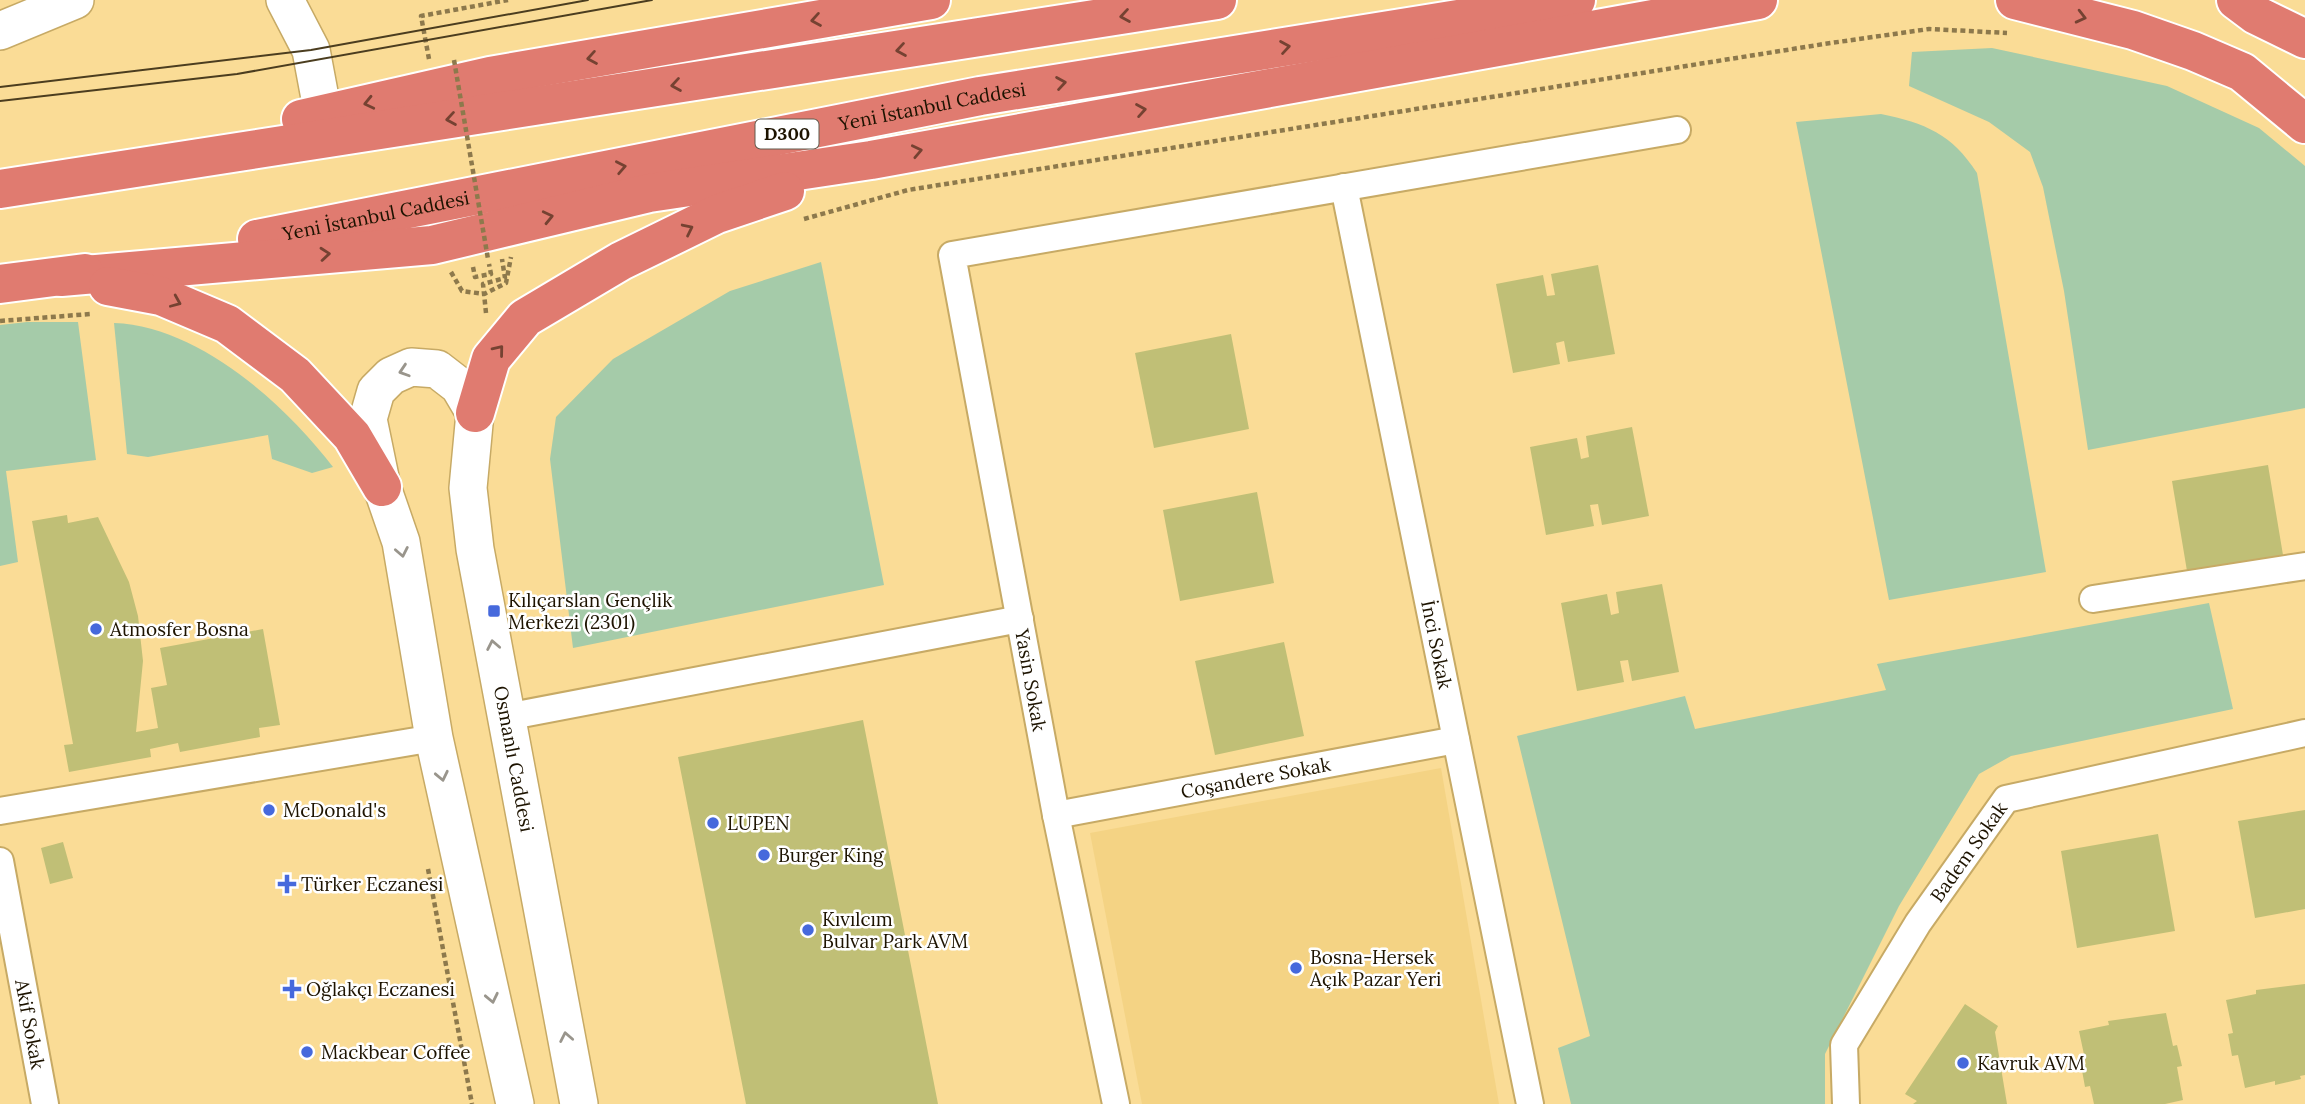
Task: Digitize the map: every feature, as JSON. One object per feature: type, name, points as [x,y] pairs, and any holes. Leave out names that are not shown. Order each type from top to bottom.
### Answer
[{"type":"highway","points":[[61,179],[490,76],[931,0]]},
{"type":"highway","points":[[0,189],[1217,0]]},
{"type":"highway","name":"Yeni İstanbul Caddesi","points":[[0,284],[61,277],[980,96],[1576,0]]},
{"type":"highway","points":[[61,277],[432,245],[649,193],[872,160],[1764,0]]},
{"type":"highway","points":[[2221,0],[2246,8],[2305,39]]},
{"type":"highway","points":[[2018,17],[2133,30],[2205,56],[2242,72],[2305,124]]},
{"type":"highway","points":[[475,414],[491,359],[525,318],[621,261],[717,214],[872,160]]},
{"type":"highway","points":[[61,277],[161,296],[227,324],[295,375],[352,436],[382,487]]},
{"type":"street","points":[[287,1],[312,50],[323,114]]},
{"type":"street","points":[[0,31],[61,4]]},
{"type":"street","points":[[1344,187],[1676,130]]},
{"type":"street","name":"Yasin Sokak","points":[[1116,1104],[1056,816],[952,255],[1344,187]]},
{"type":"street","name":"İnci Sokak","points":[[1344,187],[1530,1104]]},
{"type":"street","points":[[475,414],[459,386],[437,369],[411,367],[391,376],[376,391],[368,419],[382,487],[401,542],[434,738],[515,1104]]},
{"type":"street","name":"Osmanlı Caddesi","points":[[475,414],[468,488],[475,549],[579,1104]]},
{"type":"street","points":[[2093,599],[2305,566]]},
{"type":"street","points":[[506,717],[1020,619]]},
{"type":"street","name":"Badem Sokak","points":[[1846,1104],[1844,1045],[1919,923],[2006,799],[2305,733]]},
{"type":"street","points":[[0,811],[434,738]]},
{"type":"street","name":"Coşandere Sokak","points":[[1056,816],[1455,740]]},
{"type":"street","name":"Akif Sokak","points":[[0,861],[45,1104]]},
{"type":"path","points":[[430,62],[421,16],[508,0]]},
{"type":"path","points":[[791,224],[908,190],[1520,95],[1824,44],[2018,17]]},
{"type":"path","points":[[454,60],[488,259]]},
{"type":"path","points":[[443,70],[466,65]]},
{"type":"path","points":[[448,265],[462,291],[484,294],[506,283],[512,254],[518,248]]},
{"type":"path","points":[[0,321],[99,315]]},
{"type":"path","points":[[427,868],[472,1104]]},
{"type":"shaded area","name":"Bosna-Hersek Açık Pazar Yeri","points":[[1441,768],[1499,1104],[1142,1104],[1090,833]]},
{"type":"green space","points":[[1992,48],[2167,86],[2259,128],[2305,166],[2305,408],[2088,450],[2064,291],[2043,187],[2030,152],[1989,122],[1909,86],[1912,52]]},
{"type":"green space","points":[[1881,114],[1936,132],[1958,149],[1977,173],[2046,572],[1889,600],[1796,122]]},
{"type":"green space","points":[[821,262],[884,585],[573,648],[550,459],[556,417],[613,359],[730,291]]},
{"type":"green space","points":[[78,322],[96,460],[6,471],[18,562],[0,566],[0,325]]},
{"type":"green space","points":[[114,323],[146,327],[177,338],[237,372],[290,418],[333,467],[312,473],[272,459],[268,435],[148,457],[127,454]]},
{"type":"green space","points":[[2209,603],[2233,709],[2011,756],[1979,774],[1899,906],[1825,1054],[1825,1104],[1571,1104],[1558,1048],[1590,1036],[1517,736],[1685,696],[1695,729],[1886,690],[1877,664]]},
{"type":"building","points":[[1598,265],[1615,354],[1568,362],[1564,341],[1556,343],[1560,364],[1513,373],[1496,284],[1543,275],[1547,296],[1555,295],[1551,274]]},
{"type":"building","points":[[1231,334],[1249,429],[1154,448],[1135,353]]},
{"type":"building","points":[[1632,427],[1649,516],[1602,525],[1598,504],[1590,505],[1594,526],[1546,535],[1530,447],[1577,438],[1581,459],[1589,457],[1586,436]]},
{"type":"building","points":[[2268,465],[2284,561],[2188,577],[2172,481]]},
{"type":"building","points":[[1257,492],[1274,583],[1180,601],[1163,510]]},
{"type":"building","points":[[67,515],[68,523],[98,517],[129,582],[138,616],[143,661],[136,732],[158,728],[151,688],[167,685],[160,648],[263,629],[280,725],[259,728],[260,737],[180,752],[178,743],[150,749],[151,757],[69,772],[64,745],[73,744],[32,521]]},
{"type":"building","points":[[1662,584],[1679,672],[1632,681],[1628,660],[1620,661],[1624,682],[1577,691],[1561,603],[1607,594],[1611,615],[1619,613],[1616,592]]},
{"type":"building","points":[[1284,642],[1304,736],[1215,755],[1195,661]]},
{"type":"building","name":"Kıvılcım Bulvar Park AVM","points":[[863,720],[938,1104],[746,1104],[678,757]]},
{"type":"building","points":[[2305,810],[2305,909],[2255,918],[2238,821]]},
{"type":"building","points":[[2158,834],[2175,931],[2077,948],[2061,851]]},
{"type":"building","points":[[63,842],[73,878],[50,884],[41,848]]},
{"type":"building","points":[[2305,984],[2305,1075],[2300,1076],[2301,1079],[2275,1085],[2275,1081],[2245,1088],[2238,1055],[2232,1056],[2228,1034],[2233,1033],[2226,1000],[2256,994],[2256,990]]},
{"type":"building","name":"Kavruk AVM","points":[[1965,1004],[1998,1026],[1995,1032],[2007,1104],[1913,1104],[1917,1101],[1905,1094]]},
{"type":"building","points":[[2166,1013],[2173,1046],[2177,1045],[2182,1066],[2177,1067],[2183,1100],[2165,1104],[2094,1104],[2090,1086],[2085,1087],[2081,1065],[2086,1064],[2079,1031],[2109,1025],[2108,1021]]},
{"type":"tram line","points":[[0,87],[311,50],[588,0]]},
{"type":"tram line","points":[[0,101],[237,74],[652,0]]},
{"type":"place","name":"Kılıçarslan Gençlik Merkezi (2301)","points":[[494,611]]},
{"type":"place","name":"Atmosfer Bosna","points":[[96,629]]},
{"type":"place","name":"McDonald's","points":[[269,810]]},
{"type":"place","name":"LUPEN","points":[[713,823]]},
{"type":"place","name":"Burger King","points":[[764,855]]},
{"type":"place","name":"Türker Eczanesi","points":[[287,884]]},
{"type":"place","name":"Kıvılcım Bulvar Park AVM","points":[[808,930]]},
{"type":"place","name":"Bosna-Hersek Açık Pazar Yeri","points":[[1296,968]]},
{"type":"place","name":"Oğlakçı Eczanesi","points":[[292,989]]},
{"type":"place","name":"Mackbear Coffee","points":[[307,1052]]},
{"type":"place","name":"Kavruk AVM","points":[[1963,1063]]}]
